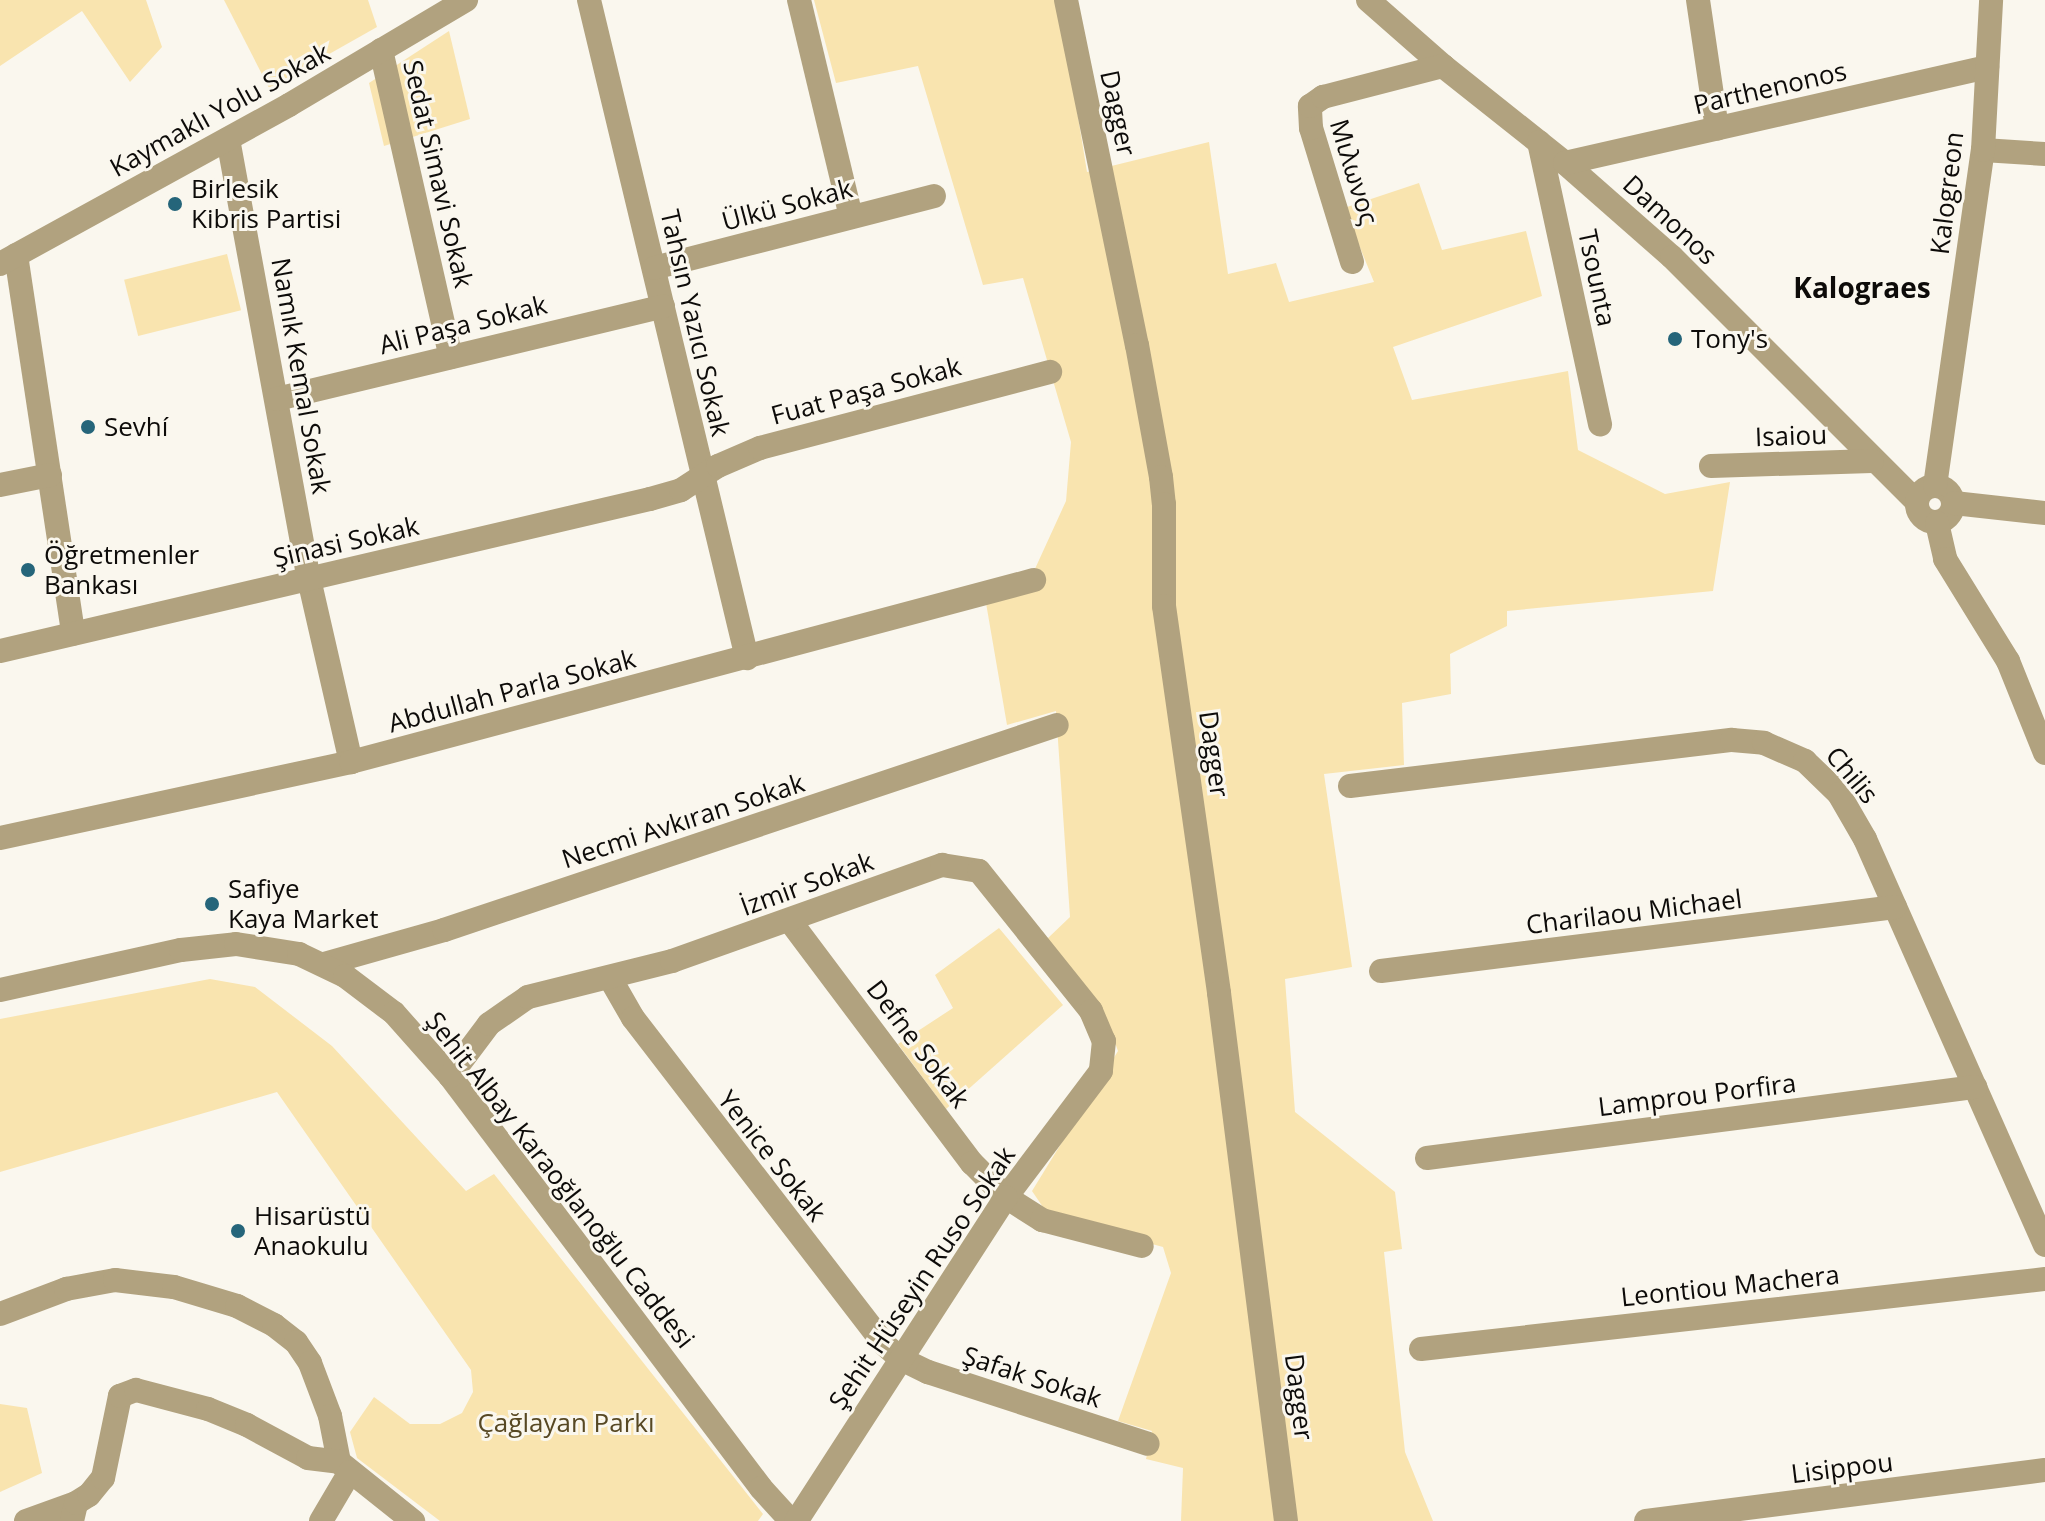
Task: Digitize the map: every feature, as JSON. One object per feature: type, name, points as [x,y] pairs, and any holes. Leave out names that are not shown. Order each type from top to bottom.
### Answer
[{"type":"street","name":"Kaymaklı Yolu Sokak","points":[[8,260],[228,139],[466,0]]},
{"type":"street","name":"Tahsın Yazıcı Sokak","points":[[589,0],[747,658]]},
{"type":"street","points":[[799,0],[851,217]]},
{"type":"street","name":"Dagger","points":[[1066,0],[1161,477],[1165,516],[1164,606],[1219,993],[1286,1521]]},
{"type":"street","name":"Damonos","points":[[1368,0],[1443,66],[1565,163],[1672,257],[1872,461],[1926,494]]},
{"type":"street","points":[[1698,0],[1717,129]]},
{"type":"street","name":"Kalogreon","points":[[1926,494],[1983,150],[1991,0]]},
{"type":"street","name":"Sedat Simavi Sokak","points":[[381,50],[451,357]]},
{"type":"street","name":"Μιλωνος","points":[[1352,262],[1308,119],[1310,106],[1315,100],[1443,66]]},
{"type":"street","name":"Parthenonos","points":[[1565,163],[1987,67]]},
{"type":"street","name":"Namık Kemal Sokak","points":[[228,139],[309,579],[351,762]]},
{"type":"street","name":"Tsounta","points":[[1539,142],[1600,425]]},
{"type":"street","points":[[1983,150],[2045,154]]},
{"type":"street","name":"Ülkü Sokak","points":[[654,268],[934,196]]},
{"type":"street","points":[[8,260],[50,475],[73,634]]},
{"type":"street","name":"Ali Paşa Sokak","points":[[277,399],[663,306]]},
{"type":"street","name":"Fuat Paşa Sokak","points":[[702,478],[734,457],[760,448],[1050,372]]},
{"type":"street","name":"Isaiou","points":[[1711,466],[1872,461]]},
{"type":"street","points":[[0,485],[50,475]]},
{"type":"street","name":"Şinasi Sokak","points":[[0,651],[650,499],[681,490],[702,478]]},
{"type":"street","points":[[1926,494],[1951,494],[1954,503],[1946,520],[1937,523],[1922,517],[1926,494]]},
{"type":"street","points":[[1954,503],[2045,513]]},
{"type":"street","points":[[1937,523],[1945,559],[2037,708],[2045,753]]},
{"type":"street","name":"Abdullah Parla Sokak","points":[[0,838],[351,762],[1034,580]]},
{"type":"street","name":"Necmi Avkıran Sokak","points":[[324,964],[444,930],[1057,725]]},
{"type":"street","name":"Chilis","points":[[1350,786],[1713,742],[1764,743],[1805,761],[1839,794],[1865,839],[2045,1245]]},
{"type":"street","name":"İzmir Sokak","points":[[450,1076],[489,1024],[513,1005],[547,991],[610,978],[790,921],[931,868],[955,865],[979,871],[1091,1011],[1104,1041],[1101,1071]]},
{"type":"street","name":"Charilaou Michael","points":[[1381,971],[1895,907]]},
{"type":"street","name":"Defne Sokak","points":[[790,921],[972,1163],[1006,1197],[1042,1220],[1142,1246]]},
{"type":"street","name":"Şehit Albay Karaoğlanoğlu Caddesi","points":[[0,990],[213,946],[267,947],[299,954],[324,964],[394,1013],[450,1076],[761,1488],[793,1521]]},
{"type":"street","name":"Yenice Sokak","points":[[610,978],[633,1018],[748,1171],[883,1343],[901,1359]]},
{"type":"street","name":"Şehit Hüseyin Ruso Sokak","points":[[793,1521],[1006,1197],[1101,1071]]},
{"type":"street","name":"Lamprou Porfira","points":[[1427,1158],[1975,1087]]},
{"type":"street","name":"Leontiou Machera","points":[[1421,1349],[2045,1279]]},
{"type":"street","points":[[0,1314],[66,1289],[115,1280],[174,1287],[237,1306],[274,1325],[296,1342],[310,1363],[345,1467],[321,1521]]},
{"type":"street","name":"Şafak Sokak","points":[[901,1359],[928,1372],[1148,1444]]},
{"type":"street","points":[[26,1521],[74,1512],[89,1495],[103,1478],[120,1396],[141,1390],[208,1409],[247,1425],[308,1458],[345,1467],[413,1521]]},
{"type":"street","name":"Lisippou","points":[[1646,1521],[2045,1470]]},
{"type":"green space","points":[[0,0],[146,0],[162,47],[130,82],[82,11],[0,66]]},
{"type":"green space","points":[[224,0],[368,0],[377,27],[269,88]]},
{"type":"green space","points":[[814,0],[1059,0],[1087,172],[1209,142],[1228,274],[1276,263],[1289,302],[1374,282],[1344,208],[1419,183],[1442,250],[1526,231],[1542,296],[1393,347],[1412,400],[1568,371],[1578,450],[1665,494],[1730,482],[1713,591],[1507,611],[1507,626],[1450,654],[1451,694],[1402,703],[1404,765],[1324,774],[1352,967],[1285,979],[1295,1112],[1395,1192],[1402,1249],[1384,1252],[1405,1452],[1433,1521],[1181,1521],[1183,1468],[1146,1459],[1152,1431],[1118,1421],[1171,1273],[1163,1247],[1049,1216],[1032,1191],[1118,1051],[1106,1018],[1047,939],[1070,917],[1056,711],[1007,725],[986,603],[1034,571],[1066,501],[1071,442],[1023,278],[983,285],[918,66],[836,83]]},
{"type":"green space","points":[[449,31],[470,119],[384,146],[369,83]]},
{"type":"green space","points":[[227,254],[241,310],[138,336],[124,280]]},
{"type":"green space","points":[[999,928],[1063,1005],[946,1109],[898,1044],[953,1008],[935,975]]},
{"type":"green space","name":"Çağlayan Parkı","points":[[210,979],[255,987],[332,1046],[466,1191],[494,1174],[763,1514],[758,1521],[440,1521],[357,1458],[350,1432],[374,1397],[410,1424],[440,1424],[462,1413],[473,1392],[471,1370],[277,1092],[0,1172],[0,1019]]},
{"type":"green space","points":[[0,1404],[27,1408],[42,1473],[0,1492]]},
{"type":"place","name":"Birlesik Kibris Partisi","points":[[175,204]]},
{"type":"place","name":"Tony's","points":[[1675,339]]},
{"type":"place","name":"Sevhí","points":[[88,427]]},
{"type":"place","name":"Öğretmenler Bankası","points":[[28,570]]},
{"type":"place","name":"Safiye Kaya Market","points":[[212,904]]},
{"type":"place","name":"Hisarüstü Anaokulu","points":[[238,1231]]},
{"type":"district","name":"Kalograes","points":[[1862,287]]}]
